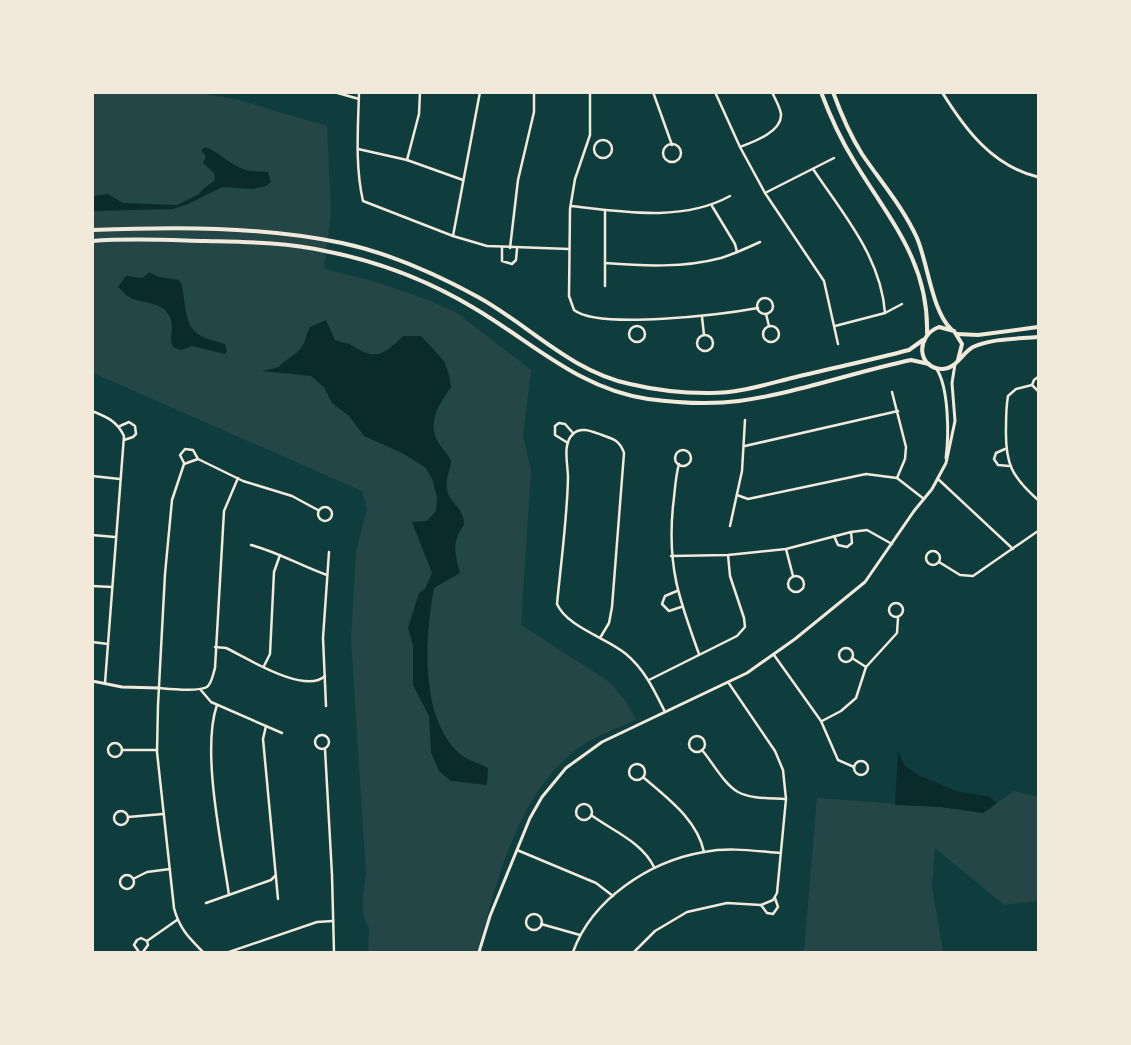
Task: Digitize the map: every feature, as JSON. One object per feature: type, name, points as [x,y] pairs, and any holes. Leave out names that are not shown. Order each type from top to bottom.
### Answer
[{"type":"main road","points":[[821,92],[830,115],[854,160],[902,234],[916,263],[926,304],[927,333]]},
{"type":"main road","points":[[833,92],[842,117],[861,152],[906,216],[916,236],[927,264],[942,320],[957,334],[962,344],[957,362]]},
{"type":"main road","points":[[92,230],[170,229],[243,231],[342,243],[389,257],[434,275],[479,297],[557,352],[594,372],[628,384],[666,391],[708,394],[744,389],[909,350],[923,340],[927,333],[938,327],[951,329]]},
{"type":"main road","points":[[92,241],[165,240],[260,243],[324,250],[376,264],[428,284],[474,308],[574,374],[604,388],[647,398],[693,403],[739,401],[901,362],[920,361],[936,368],[949,367],[974,346],[1004,340],[1038,337]]},
{"type":"main road","points":[[957,334],[978,335],[1038,327]]},
{"type":"main road","points":[[923,340],[922,353],[929,364]]},
{"type":"street","points":[[334,92],[359,99]]},
{"type":"street","points":[[359,92],[359,185],[363,201],[453,236],[502,248],[570,249]]},
{"type":"street","points":[[407,160],[419,114],[420,92]]},
{"type":"street","points":[[453,236],[480,92]]},
{"type":"street","points":[[510,248],[518,180],[534,112],[534,92]]},
{"type":"street","points":[[590,92],[591,126],[575,179],[570,206],[569,302],[574,310],[587,316],[638,319],[702,317],[758,308]]},
{"type":"street","points":[[653,92],[672,145]]},
{"type":"street","points":[[715,92],[740,147],[765,193],[818,269],[829,294],[838,344]]},
{"type":"street","points":[[740,147],[772,131],[779,124],[780,112],[772,92]]},
{"type":"street","points":[[942,92],[965,127],[982,147],[1014,169],[1038,177]]},
{"type":"street","points":[[601,141],[606,141],[611,144],[611,152],[608,157],[599,157],[595,152],[595,147],[601,141]]},
{"type":"street","points":[[587,144],[595,147]]},
{"type":"street","points":[[672,145],[678,146],[681,154],[678,160],[673,162],[666,159],[664,154],[665,149],[672,145]]},
{"type":"street","points":[[358,149],[407,160],[463,180]]},
{"type":"street","points":[[765,193],[834,158]]},
{"type":"street","points":[[813,169],[862,242],[877,274],[884,295],[885,313]]},
{"type":"street","points":[[570,206],[626,212],[688,211],[712,206],[730,196]]},
{"type":"street","points":[[712,206],[735,244],[737,252]]},
{"type":"street","points":[[605,210],[605,286]]},
{"type":"street","points":[[605,263],[657,266],[705,261],[737,252],[760,242]]},
{"type":"street","points":[[502,248],[502,261],[512,264],[516,260],[517,249]]},
{"type":"street","points":[[758,308],[760,300],[765,298],[770,300],[772,310],[766,314]]},
{"type":"street","points":[[835,326],[885,313],[902,304]]},
{"type":"street","points":[[758,308],[760,312],[766,314]]},
{"type":"street","points":[[766,314],[769,326]]},
{"type":"street","points":[[702,317],[704,336]]},
{"type":"street","points":[[638,319],[638,326]]},
{"type":"street","points":[[638,326],[644,331],[645,336],[637,342],[632,340],[630,334],[633,328],[638,326]]},
{"type":"street","points":[[769,326],[774,326],[778,332],[777,338],[773,341],[768,341],[764,337],[763,332],[769,326]]},
{"type":"street","points":[[704,336],[710,337],[712,341],[711,349],[706,351],[699,348],[698,344],[698,339],[704,336]]},
{"type":"street","points":[[479,952],[490,916],[538,804],[566,768],[602,742],[728,682],[774,655],[854,592],[875,569],[938,480],[946,463],[956,421],[952,383],[957,362]]},
{"type":"street","points":[[936,368],[942,379],[945,399],[946,463]]},
{"type":"street","points":[[1032,385],[1038,377]]},
{"type":"street","points":[[1032,385],[1038,391]]},
{"type":"street","points":[[1032,385],[1016,389],[1008,396],[1005,449],[1009,466],[1021,485],[1038,500]]},
{"type":"street","points":[[892,392],[906,453],[897,478]]},
{"type":"street","points":[[92,411],[114,420],[120,426],[124,440],[105,683]]},
{"type":"street","points":[[745,446],[898,412]]},
{"type":"street","points":[[730,526],[745,446],[745,420]]},
{"type":"street","points":[[120,426],[129,422],[135,426],[136,434],[124,440]]},
{"type":"street","points":[[568,443],[555,435],[555,426],[559,423],[565,424],[574,433]]},
{"type":"street","points":[[600,638],[609,623],[612,607],[624,453],[622,444],[616,440],[588,430],[574,433],[568,443],[558,604],[561,614],[600,638],[625,653],[644,672],[665,712]]},
{"type":"street","points":[[184,464],[180,458],[185,449],[193,450],[198,459],[238,478],[292,496],[318,510]]},
{"type":"street","points":[[1005,449],[996,453],[994,459],[998,464],[1009,466]]},
{"type":"street","points":[[680,464],[684,465],[690,461],[690,456],[686,451],[681,450],[676,455],[680,464],[670,536],[671,556],[677,591],[699,654]]},
{"type":"street","points":[[184,464],[198,459]]},
{"type":"street","points":[[184,464],[172,500],[165,574],[157,750],[163,814],[177,920],[186,935],[203,952]]},
{"type":"street","points":[[737,495],[748,499],[757,498],[866,474],[897,478],[924,499]]},
{"type":"street","points":[[92,476],[120,479]]},
{"type":"street","points":[[92,681],[132,688],[200,689],[211,682],[224,511],[238,478]]},
{"type":"street","points":[[938,480],[1013,549]]},
{"type":"street","points":[[324,506],[328,507],[332,513],[331,517],[326,521],[320,520],[318,510],[324,506]]},
{"type":"street","points":[[671,556],[728,555],[786,549],[851,532],[867,530],[892,544]]},
{"type":"street","points":[[939,562],[960,575],[968,577],[978,574],[1038,531]]},
{"type":"street","points":[[834,536],[838,545],[847,547],[852,543],[851,532]]},
{"type":"street","points":[[92,535],[115,537]]},
{"type":"street","points":[[251,545],[327,575]]},
{"type":"street","points":[[786,549],[793,576]]},
{"type":"street","points":[[930,551],[935,551],[940,556],[939,562],[936,565],[929,564],[926,561],[926,554],[930,551]]},
{"type":"street","points":[[326,706],[324,638],[329,552]]},
{"type":"street","points":[[264,666],[268,662],[270,654],[274,572],[280,555]]},
{"type":"street","points":[[649,680],[737,636],[744,628],[744,618],[730,576],[728,555]]},
{"type":"street","points":[[793,576],[798,576],[802,579],[804,584],[800,590],[793,591],[789,587],[789,580],[793,576]]},
{"type":"street","points":[[92,586],[112,587]]},
{"type":"street","points":[[677,591],[665,596],[662,604],[669,611],[682,607]]},
{"type":"street","points":[[821,721],[841,711],[856,698],[866,667],[897,633],[898,618],[903,610],[899,604],[894,603],[889,608],[889,612],[891,616],[898,618]]},
{"type":"street","points":[[92,642],[108,644]]},
{"type":"street","points":[[215,647],[226,648],[293,680],[315,681],[325,676]]},
{"type":"street","points":[[845,647],[850,648],[853,652],[852,658],[843,662],[838,656],[845,647]]},
{"type":"street","points":[[774,655],[821,721],[838,760],[854,767],[857,774],[862,775],[868,768],[866,762],[862,760],[857,761],[854,767]]},
{"type":"street","points":[[852,658],[866,667]]},
{"type":"street","points":[[728,682],[779,757],[785,778],[786,799],[778,889],[775,898],[778,907],[776,912],[767,913],[762,905]]},
{"type":"street","points":[[200,689],[206,698],[217,705],[282,733]]},
{"type":"street","points":[[217,705],[212,725],[210,751],[229,895]]},
{"type":"street","points":[[266,726],[263,739],[278,899]]},
{"type":"street","points":[[325,750],[318,749],[316,745],[315,740],[320,736],[329,739],[329,745],[325,750],[334,952]]},
{"type":"street","points":[[697,736],[704,739],[705,746],[702,750],[697,752],[691,748],[690,743],[693,738],[697,736]]},
{"type":"street","points":[[122,750],[121,746],[115,742],[111,743],[107,749],[109,755],[115,757],[122,750],[157,750]]},
{"type":"street","points":[[702,750],[729,784],[738,792],[749,796],[786,799]]},
{"type":"street","points":[[638,764],[642,766],[645,773],[643,777],[638,780],[633,778],[630,772],[632,767],[638,764]]},
{"type":"street","points":[[643,777],[689,820],[698,835],[704,852]]},
{"type":"street","points":[[581,805],[588,805],[592,811],[591,816],[587,819],[582,819],[578,816],[577,808],[581,805]]},
{"type":"street","points":[[118,811],[125,812],[128,817],[126,823],[121,825],[113,819],[118,811]]},
{"type":"street","points":[[128,817],[163,814]]},
{"type":"street","points":[[591,816],[638,846],[654,868]]},
{"type":"street","points":[[517,850],[596,883],[612,896]]},
{"type":"street","points":[[574,952],[580,935],[612,896],[654,868],[704,852],[741,850],[781,853]]},
{"type":"street","points":[[133,879],[147,872],[170,869]]},
{"type":"street","points":[[206,903],[271,880],[277,874]]},
{"type":"street","points":[[124,876],[130,876],[133,879],[131,888],[125,890],[120,886],[120,880],[124,876]]},
{"type":"street","points":[[634,952],[655,931],[687,912],[727,903],[762,905],[775,898]]},
{"type":"street","points":[[530,915],[537,915],[541,918],[541,924],[537,929],[532,929],[528,926],[526,920],[530,915]]},
{"type":"street","points":[[147,941],[177,920]]},
{"type":"street","points":[[229,952],[317,922],[333,921]]},
{"type":"street","points":[[541,924],[580,935]]},
{"type":"street","points":[[139,952],[134,947],[135,941],[141,938],[147,941]]},
{"type":"street","points":[[143,952],[148,947],[147,941]]},
{"type":"shaded area","points":[[93,92],[200,93],[239,100],[327,126],[331,212],[324,269],[373,281],[428,300],[457,313],[531,370],[523,437],[531,469],[521,625],[608,681],[625,700],[636,720],[581,746],[559,765],[540,788],[512,840],[477,952],[368,952],[369,927],[363,909],[366,874],[351,639],[356,551],[367,509],[362,491],[93,373]]},
{"type":"shaded area","points":[[206,147],[246,170],[268,172],[271,182],[266,186],[253,189],[222,187],[188,204],[173,209],[93,211],[93,196],[108,194],[123,203],[177,205],[199,194],[215,180],[214,173],[203,163],[206,156],[201,150]]},
{"type":"shaded area","points":[[149,272],[159,277],[179,280],[188,319],[194,331],[206,338],[225,344],[227,351],[225,354],[192,346],[181,350],[173,347],[171,321],[167,312],[154,304],[131,298],[118,287],[126,276],[143,278]]},
{"type":"shaded area","points":[[326,320],[335,340],[349,344],[368,354],[386,351],[403,336],[421,336],[444,361],[449,375],[451,387],[435,415],[434,430],[440,445],[451,461],[447,479],[448,494],[462,513],[464,525],[457,537],[455,548],[460,573],[434,588],[428,629],[428,676],[437,720],[447,738],[460,754],[488,768],[487,785],[451,781],[439,771],[431,752],[429,716],[413,685],[413,645],[408,628],[419,593],[425,589],[432,573],[412,522],[427,521],[436,511],[437,497],[433,481],[426,468],[404,454],[364,436],[349,416],[332,403],[324,387],[311,376],[262,371],[279,367],[302,347],[310,327]]},
{"type":"shaded area","points":[[898,751],[905,766],[918,775],[956,791],[990,797],[997,803],[983,813],[941,807],[895,805]]},
{"type":"shaded area","points":[[1014,791],[1038,797],[1038,901],[1004,905],[935,848],[932,887],[943,952],[804,952],[817,798],[941,807],[983,813]]}]
